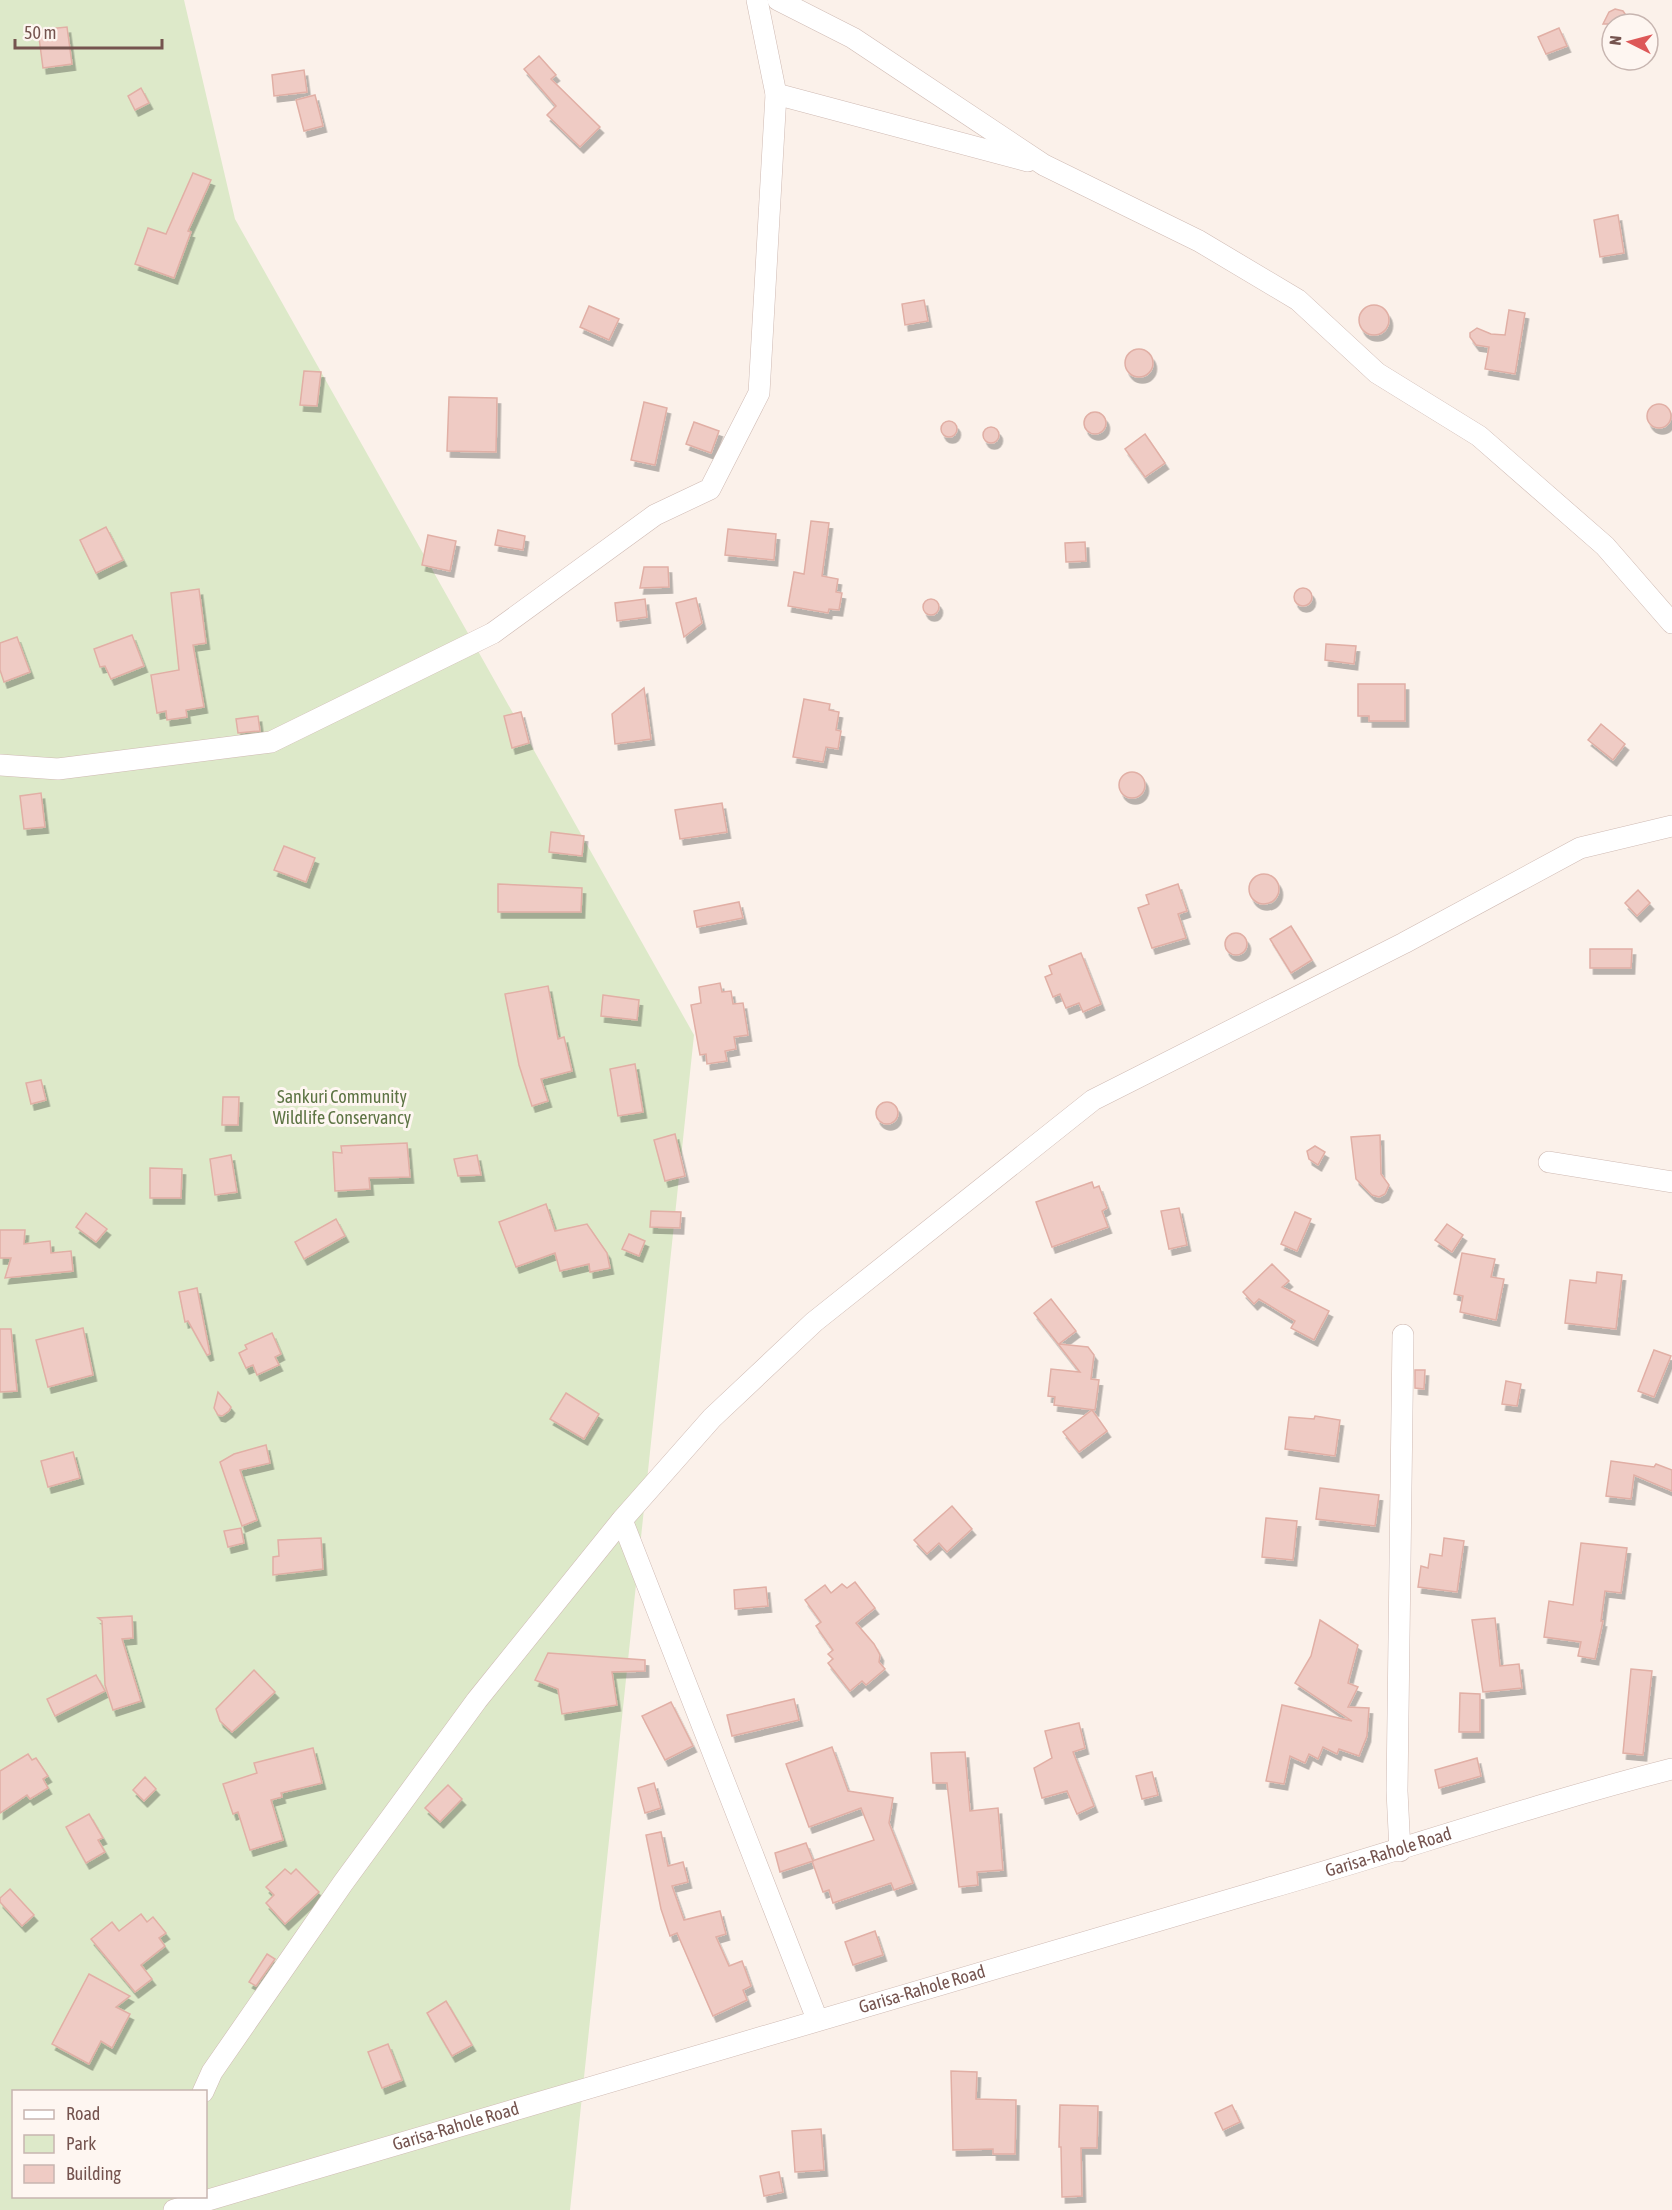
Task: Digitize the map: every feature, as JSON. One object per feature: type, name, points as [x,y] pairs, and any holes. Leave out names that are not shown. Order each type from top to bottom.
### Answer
[{"type":"street","points":[[0,765],[58,769],[271,742],[493,633],[655,515],[710,489],[759,393],[776,94],[757,0]]},
{"type":"street","points":[[778,0],[853,38],[1044,165],[1199,241],[1298,300],[1377,373],[1479,436],[1605,546],[1672,623]]},
{"type":"street","points":[[776,94],[1044,165]]},
{"type":"street","points":[[204,2090],[212,2073],[343,1883],[463,1719],[622,1520],[712,1418],[814,1322],[1093,1100],[1404,943],[1580,848],[1672,826]]},
{"type":"street","points":[[1549,1162],[1672,1182]]},
{"type":"street","points":[[1400,1851],[1397,1791],[1403,1335]]},
{"type":"street","points":[[622,1520],[817,2019]]},
{"type":"street","name":"Garisa-Rahole Road","points":[[174,2210],[817,2019],[1400,1851],[1570,1795],[1672,1769]]},
{"type":"green space","name":"Sankuri Community Wildlife Conservancy","points":[[0,0],[184,0],[235,219],[694,1035],[570,2210],[0,2210]]},
{"type":"building","points":[[1615,9],[1624,12],[1609,12]]},
{"type":"building","points":[[67,27],[72,64],[43,68],[38,30]]},
{"type":"building","points":[[1559,28],[1567,46],[1546,54],[1538,37]]},
{"type":"building","points":[[539,56],[556,75],[551,79],[600,127],[580,147],[547,115],[556,106],[524,69]]},
{"type":"building","points":[[304,70],[307,92],[274,96],[272,75]]},
{"type":"building","points":[[141,88],[149,103],[135,110],[128,96]]},
{"type":"building","points":[[315,95],[323,126],[304,131],[296,100]]},
{"type":"building","points":[[193,173],[211,180],[188,231],[191,232],[174,278],[135,264],[148,228],[166,234]]},
{"type":"building","points":[[1618,215],[1624,253],[1600,257],[1594,220]]},
{"type":"building","points":[[924,300],[928,321],[905,325],[902,304]]},
{"type":"building","points":[[1374,305],[1385,309],[1389,320],[1385,331],[1374,335],[1363,331],[1359,320],[1363,309]]},
{"type":"building","points":[[589,306],[619,319],[609,340],[580,327]]},
{"type":"building","points":[[1509,310],[1525,313],[1515,374],[1485,369],[1489,347],[1476,345],[1470,337],[1470,333],[1477,328],[1491,334],[1505,335]]},
{"type":"building","points":[[1139,349],[1149,353],[1153,363],[1149,373],[1139,377],[1129,373],[1125,363],[1129,353]]},
{"type":"building","points":[[304,371],[321,372],[317,406],[300,405]]},
{"type":"building","points":[[449,397],[497,398],[496,452],[447,451]]},
{"type":"building","points":[[644,402],[667,408],[655,465],[631,460]]},
{"type":"building","points":[[1659,404],[1668,407],[1671,416],[1668,425],[1659,428],[1650,425],[1647,416],[1650,407]]},
{"type":"building","points":[[1095,412],[1103,415],[1106,423],[1103,431],[1095,434],[1087,431],[1084,423],[1087,415]]},
{"type":"building","points":[[949,421],[955,423],[957,429],[955,435],[949,437],[943,435],[941,429],[943,423]]},
{"type":"building","points":[[694,422],[719,431],[711,453],[686,444]]},
{"type":"building","points":[[991,427],[997,429],[999,435],[997,441],[991,443],[985,441],[983,435],[985,429]]},
{"type":"building","points":[[1145,434],[1165,463],[1145,477],[1125,449]]},
{"type":"building","points":[[811,521],[829,523],[822,576],[838,579],[836,592],[842,593],[839,610],[829,609],[828,613],[788,606],[794,572],[804,574]]},
{"type":"building","points":[[106,527],[123,560],[96,573],[80,540]]},
{"type":"building","points":[[728,529],[776,534],[774,560],[725,555]]},
{"type":"building","points":[[498,530],[525,536],[523,550],[495,545]]},
{"type":"building","points":[[428,535],[456,541],[450,571],[422,565]]},
{"type":"building","points":[[1085,542],[1086,561],[1066,562],[1065,543]]},
{"type":"building","points":[[644,567],[668,567],[669,587],[640,588]]},
{"type":"building","points":[[1299,588],[1307,588],[1312,593],[1310,604],[1299,606],[1294,601],[1294,593]]},
{"type":"building","points":[[199,589],[206,643],[193,645],[204,707],[186,710],[187,717],[167,720],[166,711],[157,713],[151,675],[179,670],[171,593]]},
{"type":"building","points":[[696,598],[702,623],[684,637],[676,603]]},
{"type":"building","points":[[645,599],[647,617],[617,621],[615,603]]},
{"type":"building","points":[[931,599],[937,601],[939,607],[937,613],[931,615],[925,613],[923,607],[925,601]]},
{"type":"building","points":[[132,635],[144,666],[111,679],[105,666],[100,667],[94,649]]},
{"type":"building","points":[[17,637],[30,672],[4,682],[0,670],[0,643]]},
{"type":"building","points":[[1326,644],[1356,646],[1354,664],[1325,660]]},
{"type":"building","points":[[1358,684],[1405,684],[1405,721],[1369,721],[1369,716],[1358,716]]},
{"type":"building","points":[[644,688],[651,739],[615,744],[612,714]]},
{"type":"building","points":[[804,699],[830,704],[829,710],[839,712],[836,730],[841,731],[838,749],[826,747],[823,762],[793,757]]},
{"type":"building","points":[[521,712],[529,743],[512,748],[504,716]]},
{"type":"building","points":[[258,716],[260,731],[238,733],[236,719]]},
{"type":"building","points":[[1601,724],[1625,744],[1613,760],[1588,740]]},
{"type":"building","points":[[1132,772],[1141,776],[1145,785],[1141,794],[1132,798],[1123,794],[1119,785],[1123,776]]},
{"type":"building","points":[[41,793],[45,827],[24,829],[20,796]]},
{"type":"building","points":[[722,803],[727,832],[680,839],[675,810]]},
{"type":"building","points":[[551,832],[584,836],[582,856],[549,852]]},
{"type":"building","points":[[284,846],[315,858],[306,882],[274,870]]},
{"type":"building","points":[[1264,874],[1275,878],[1279,889],[1275,900],[1264,904],[1253,900],[1249,889],[1253,878]]},
{"type":"building","points":[[498,884],[582,888],[581,912],[498,912]]},
{"type":"building","points":[[1178,884],[1187,911],[1178,914],[1186,938],[1152,948],[1138,908],[1149,904],[1146,895]]},
{"type":"building","points":[[1638,890],[1650,903],[1637,916],[1625,903]]},
{"type":"building","points":[[739,902],[743,918],[697,927],[694,911]]},
{"type":"building","points":[[1291,926],[1312,960],[1291,973],[1270,939]]},
{"type":"building","points":[[1236,933],[1244,936],[1247,944],[1244,952],[1236,955],[1228,952],[1225,944],[1228,936]]},
{"type":"building","points":[[1590,949],[1632,949],[1631,968],[1590,968]]},
{"type":"building","points":[[1081,953],[1101,1004],[1083,1012],[1079,1003],[1066,1008],[1060,994],[1053,997],[1045,977],[1052,974],[1049,966]]},
{"type":"building","points":[[720,983],[722,992],[731,991],[733,1004],[743,1003],[748,1035],[734,1037],[736,1049],[725,1051],[727,1061],[707,1064],[706,1054],[700,1055],[691,1005],[701,1003],[699,987]]},
{"type":"building","points":[[548,986],[558,1039],[564,1037],[572,1071],[541,1079],[548,1101],[532,1106],[519,1065],[505,994]]},
{"type":"building","points":[[603,995],[639,1000],[637,1020],[601,1016]]},
{"type":"building","points":[[635,1064],[643,1112],[618,1116],[610,1069]]},
{"type":"building","points":[[41,1080],[46,1100],[31,1104],[26,1083]]},
{"type":"building","points":[[223,1097],[239,1097],[238,1125],[222,1125]]},
{"type":"building","points":[[887,1102],[897,1109],[898,1113],[891,1123],[887,1124],[877,1117],[876,1113],[883,1103]]},
{"type":"building","points":[[675,1134],[685,1176],[665,1181],[654,1140]]},
{"type":"building","points":[[1380,1135],[1381,1174],[1389,1185],[1385,1194],[1379,1197],[1372,1195],[1356,1179],[1351,1137]]},
{"type":"building","points":[[407,1143],[410,1177],[369,1178],[370,1189],[335,1191],[333,1152],[342,1153],[341,1146]]},
{"type":"building","points":[[1315,1146],[1325,1152],[1318,1165],[1309,1159],[1307,1151]]},
{"type":"building","points":[[231,1155],[237,1192],[215,1195],[210,1159]]},
{"type":"building","points":[[477,1155],[481,1175],[458,1176],[454,1159]]},
{"type":"building","points":[[150,1168],[182,1169],[181,1198],[150,1198]]},
{"type":"building","points":[[1092,1182],[1094,1188],[1099,1186],[1107,1208],[1102,1211],[1108,1227],[1052,1247],[1036,1202]]},
{"type":"building","points":[[546,1204],[555,1231],[587,1224],[607,1253],[610,1268],[590,1272],[589,1264],[560,1271],[555,1253],[516,1267],[499,1222]]},
{"type":"building","points":[[1179,1208],[1187,1245],[1169,1249],[1161,1211]]},
{"type":"building","points":[[651,1211],[681,1212],[680,1228],[650,1227]]},
{"type":"building","points":[[1295,1212],[1311,1219],[1297,1251],[1281,1244]]},
{"type":"building","points":[[86,1213],[107,1229],[96,1242],[76,1227]]},
{"type":"building","points":[[336,1219],[345,1236],[304,1259],[295,1242]]},
{"type":"building","points":[[1447,1224],[1463,1235],[1452,1252],[1435,1240]]},
{"type":"building","points":[[0,1230],[25,1230],[24,1244],[50,1241],[51,1253],[71,1251],[73,1271],[5,1278],[11,1258],[0,1258]]},
{"type":"building","points":[[629,1234],[645,1241],[639,1256],[622,1249]]},
{"type":"building","points":[[1462,1253],[1495,1259],[1491,1277],[1504,1279],[1496,1320],[1460,1312],[1463,1296],[1454,1294]]},
{"type":"building","points":[[1272,1264],[1289,1281],[1282,1287],[1329,1311],[1314,1340],[1291,1328],[1295,1321],[1259,1299],[1254,1304],[1243,1292]]},
{"type":"building","points":[[1597,1272],[1622,1275],[1616,1329],[1565,1323],[1570,1280],[1596,1283]]},
{"type":"building","points":[[197,1288],[210,1354],[207,1355],[188,1321],[185,1322],[179,1292]]},
{"type":"building","points":[[1051,1299],[1076,1331],[1059,1344],[1088,1347],[1094,1355],[1091,1379],[1099,1380],[1095,1410],[1054,1405],[1055,1397],[1048,1396],[1051,1369],[1080,1372],[1034,1313]]},
{"type":"building","points":[[83,1328],[93,1375],[48,1387],[36,1340]]},
{"type":"building","points":[[0,1329],[11,1329],[17,1391],[0,1392]]},
{"type":"building","points":[[272,1333],[281,1354],[275,1357],[279,1365],[257,1375],[253,1365],[246,1368],[239,1353],[247,1349],[245,1345]]},
{"type":"building","points":[[1654,1350],[1671,1356],[1654,1397],[1638,1391]]},
{"type":"building","points":[[1415,1370],[1425,1370],[1424,1389],[1415,1388]]},
{"type":"building","points":[[1506,1381],[1521,1384],[1517,1406],[1502,1404]]},
{"type":"building","points":[[218,1392],[231,1407],[222,1416],[218,1415],[214,1408]]},
{"type":"building","points":[[566,1393],[599,1414],[584,1439],[550,1419]]},
{"type":"building","points":[[1092,1410],[1107,1431],[1079,1452],[1063,1432]]},
{"type":"building","points":[[1315,1416],[1340,1420],[1335,1456],[1285,1449],[1289,1417],[1314,1419]]},
{"type":"building","points":[[266,1445],[270,1463],[240,1470],[257,1520],[242,1526],[220,1462],[234,1454]]},
{"type":"building","points":[[73,1452],[80,1478],[48,1487],[41,1461]]},
{"type":"building","points":[[1611,1461],[1654,1467],[1656,1464],[1672,1470],[1672,1491],[1634,1475],[1631,1499],[1606,1496]]},
{"type":"building","points":[[1320,1488],[1379,1495],[1375,1526],[1316,1519]]},
{"type":"building","points":[[952,1506],[972,1529],[947,1552],[939,1543],[927,1554],[914,1540]]},
{"type":"building","points":[[1266,1518],[1297,1521],[1293,1560],[1262,1557]]},
{"type":"building","points":[[241,1528],[244,1543],[228,1547],[224,1531]]},
{"type":"building","points":[[321,1538],[323,1569],[273,1575],[273,1557],[279,1556],[278,1540]]},
{"type":"building","points":[[1444,1538],[1464,1541],[1457,1592],[1418,1587],[1421,1566],[1428,1568],[1430,1554],[1442,1556]]},
{"type":"building","points":[[1581,1543],[1627,1548],[1621,1593],[1605,1591],[1601,1621],[1603,1621],[1595,1659],[1578,1656],[1581,1642],[1544,1637],[1549,1601],[1573,1605]]},
{"type":"building","points":[[855,1582],[875,1608],[856,1623],[874,1644],[880,1655],[879,1662],[885,1669],[866,1685],[862,1681],[850,1691],[828,1663],[833,1659],[828,1654],[833,1650],[816,1626],[821,1622],[805,1600],[825,1585],[831,1593],[842,1584],[847,1588]]},
{"type":"building","points":[[766,1587],[768,1606],[735,1609],[734,1590]]},
{"type":"building","points":[[132,1616],[133,1638],[122,1639],[141,1701],[113,1710],[105,1685],[102,1621],[98,1618]]},
{"type":"building","points":[[1495,1618],[1500,1666],[1519,1664],[1522,1688],[1483,1692],[1472,1620]]},
{"type":"building","points":[[1320,1620],[1358,1645],[1348,1683],[1358,1687],[1348,1707],[1369,1708],[1367,1736],[1359,1756],[1339,1749],[1337,1754],[1323,1747],[1318,1759],[1309,1754],[1305,1763],[1290,1756],[1284,1784],[1266,1781],[1282,1705],[1352,1721],[1295,1683],[1311,1656]]},
{"type":"building","points":[[548,1653],[645,1660],[645,1671],[612,1672],[617,1705],[562,1714],[558,1689],[535,1680]]},
{"type":"building","points":[[1631,1669],[1652,1671],[1643,1755],[1623,1753]]},
{"type":"building","points":[[254,1670],[275,1692],[232,1732],[220,1721],[216,1709]]},
{"type":"building","points":[[96,1675],[105,1691],[55,1716],[47,1699]]},
{"type":"building","points":[[1460,1693],[1480,1694],[1480,1732],[1459,1732]]},
{"type":"building","points":[[794,1699],[799,1720],[732,1736],[727,1715]]},
{"type":"building","points":[[671,1702],[693,1746],[665,1760],[642,1716]]},
{"type":"building","points":[[1079,1723],[1085,1748],[1073,1752],[1094,1806],[1077,1814],[1067,1791],[1042,1798],[1034,1768],[1052,1758],[1045,1731]]},
{"type":"building","points":[[832,1747],[848,1791],[893,1798],[889,1823],[913,1883],[894,1890],[891,1883],[833,1903],[829,1890],[823,1892],[812,1861],[874,1840],[861,1808],[809,1827],[786,1764]]},
{"type":"building","points":[[313,1748],[322,1783],[281,1793],[282,1797],[271,1800],[283,1840],[250,1850],[238,1812],[233,1814],[223,1784],[257,1773],[254,1763]]},
{"type":"building","points":[[965,1752],[970,1811],[998,1808],[1003,1870],[977,1872],[978,1885],[959,1887],[947,1783],[933,1783],[931,1753]]},
{"type":"building","points":[[28,1754],[32,1760],[36,1758],[48,1776],[43,1779],[48,1788],[30,1799],[27,1795],[0,1813],[0,1771]]},
{"type":"building","points":[[1477,1758],[1481,1776],[1439,1788],[1435,1770]]},
{"type":"building","points":[[1152,1772],[1158,1795],[1142,1799],[1136,1776]]},
{"type":"building","points":[[145,1777],[156,1789],[144,1801],[133,1790]]},
{"type":"building","points":[[654,1783],[661,1808],[645,1813],[638,1788]]},
{"type":"building","points":[[448,1785],[462,1799],[440,1822],[425,1808]]},
{"type":"building","points":[[89,1814],[103,1838],[98,1840],[105,1852],[86,1863],[66,1827]]},
{"type":"building","points":[[661,1832],[668,1866],[683,1862],[688,1882],[672,1886],[684,1920],[720,1911],[726,1934],[716,1937],[729,1966],[742,1961],[751,1986],[743,1990],[747,2000],[713,2016],[677,1933],[670,1936],[661,1909],[646,1835]]},
{"type":"building","points":[[806,1843],[813,1861],[780,1872],[775,1853]]},
{"type":"building","points":[[285,1869],[291,1874],[296,1869],[319,1892],[285,1924],[266,1903],[274,1895],[266,1887]]},
{"type":"building","points":[[10,1889],[34,1915],[22,1926],[0,1902],[0,1898]]},
{"type":"building","points":[[141,1914],[147,1922],[153,1917],[166,1933],[159,1938],[165,1946],[141,1965],[152,1979],[135,1992],[91,1939],[112,1922],[119,1931]]},
{"type":"building","points":[[875,1931],[883,1955],[853,1965],[845,1942]]},
{"type":"building","points":[[267,1954],[275,1959],[256,1986],[249,1982]]},
{"type":"building","points":[[89,1974],[130,1996],[116,2007],[130,2014],[112,2048],[101,2041],[89,2064],[52,2044]]},
{"type":"building","points":[[446,2001],[472,2045],[452,2056],[427,2013]]},
{"type":"building","points":[[388,2044],[402,2080],[382,2088],[368,2052]]},
{"type":"building","points":[[951,2071],[977,2072],[976,2099],[1016,2100],[1015,2154],[993,2154],[993,2149],[953,2150]]},
{"type":"building","points":[[1060,2105],[1098,2106],[1097,2148],[1081,2148],[1082,2196],[1062,2197],[1061,2147],[1059,2147]]},
{"type":"building","points":[[1232,2105],[1240,2122],[1223,2130],[1215,2113]]},
{"type":"building","points":[[821,2129],[824,2170],[795,2172],[792,2131]]},
{"type":"building","points":[[779,2172],[783,2192],[764,2196],[760,2176]]}]
